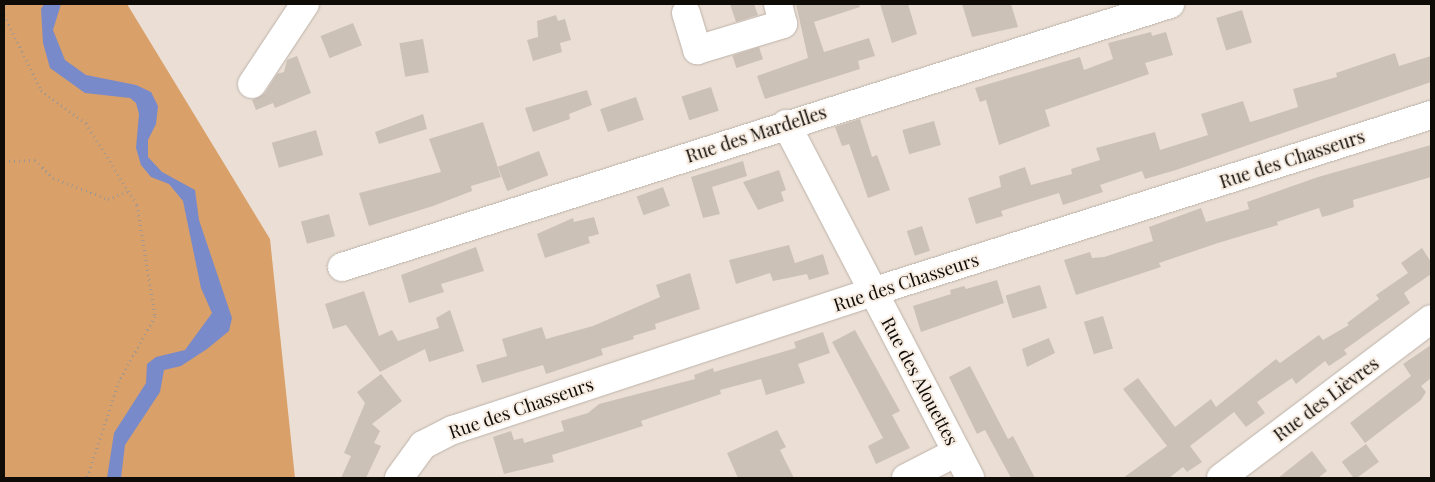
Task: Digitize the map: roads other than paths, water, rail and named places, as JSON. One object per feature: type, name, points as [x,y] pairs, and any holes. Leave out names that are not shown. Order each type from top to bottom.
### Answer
[{"type":"street","points":[[252,84],[305,4]]},
{"type":"street","points":[[686,13],[697,50],[783,24],[778,4]]},
{"type":"street","name":"Rue des Mardelles","points":[[342,267],[786,124],[1170,4]]},
{"type":"street","name":"Rue des Chasseurs","points":[[399,478],[423,445],[453,430],[872,292],[1431,115]]},
{"type":"street","name":"Rue des Alouettes","points":[[786,124],[970,478]]},
{"type":"street","name":"Rue des Lièvres","points":[[1221,478],[1431,319]]},
{"type":"street","points":[[906,478],[957,452]]},
{"type":"water","points":[[44,4],[61,4],[53,30],[65,60],[86,75],[136,85],[151,92],[158,106],[156,124],[148,140],[148,157],[162,172],[195,190],[199,220],[232,318],[229,331],[207,349],[181,366],[164,370],[160,392],[125,445],[121,478],[107,478],[114,433],[146,383],[147,364],[156,357],[185,350],[212,313],[201,288],[183,201],[169,184],[151,177],[141,165],[136,148],[139,114],[136,103],[130,98],[85,93],[50,68],[43,43],[41,9]]}]
